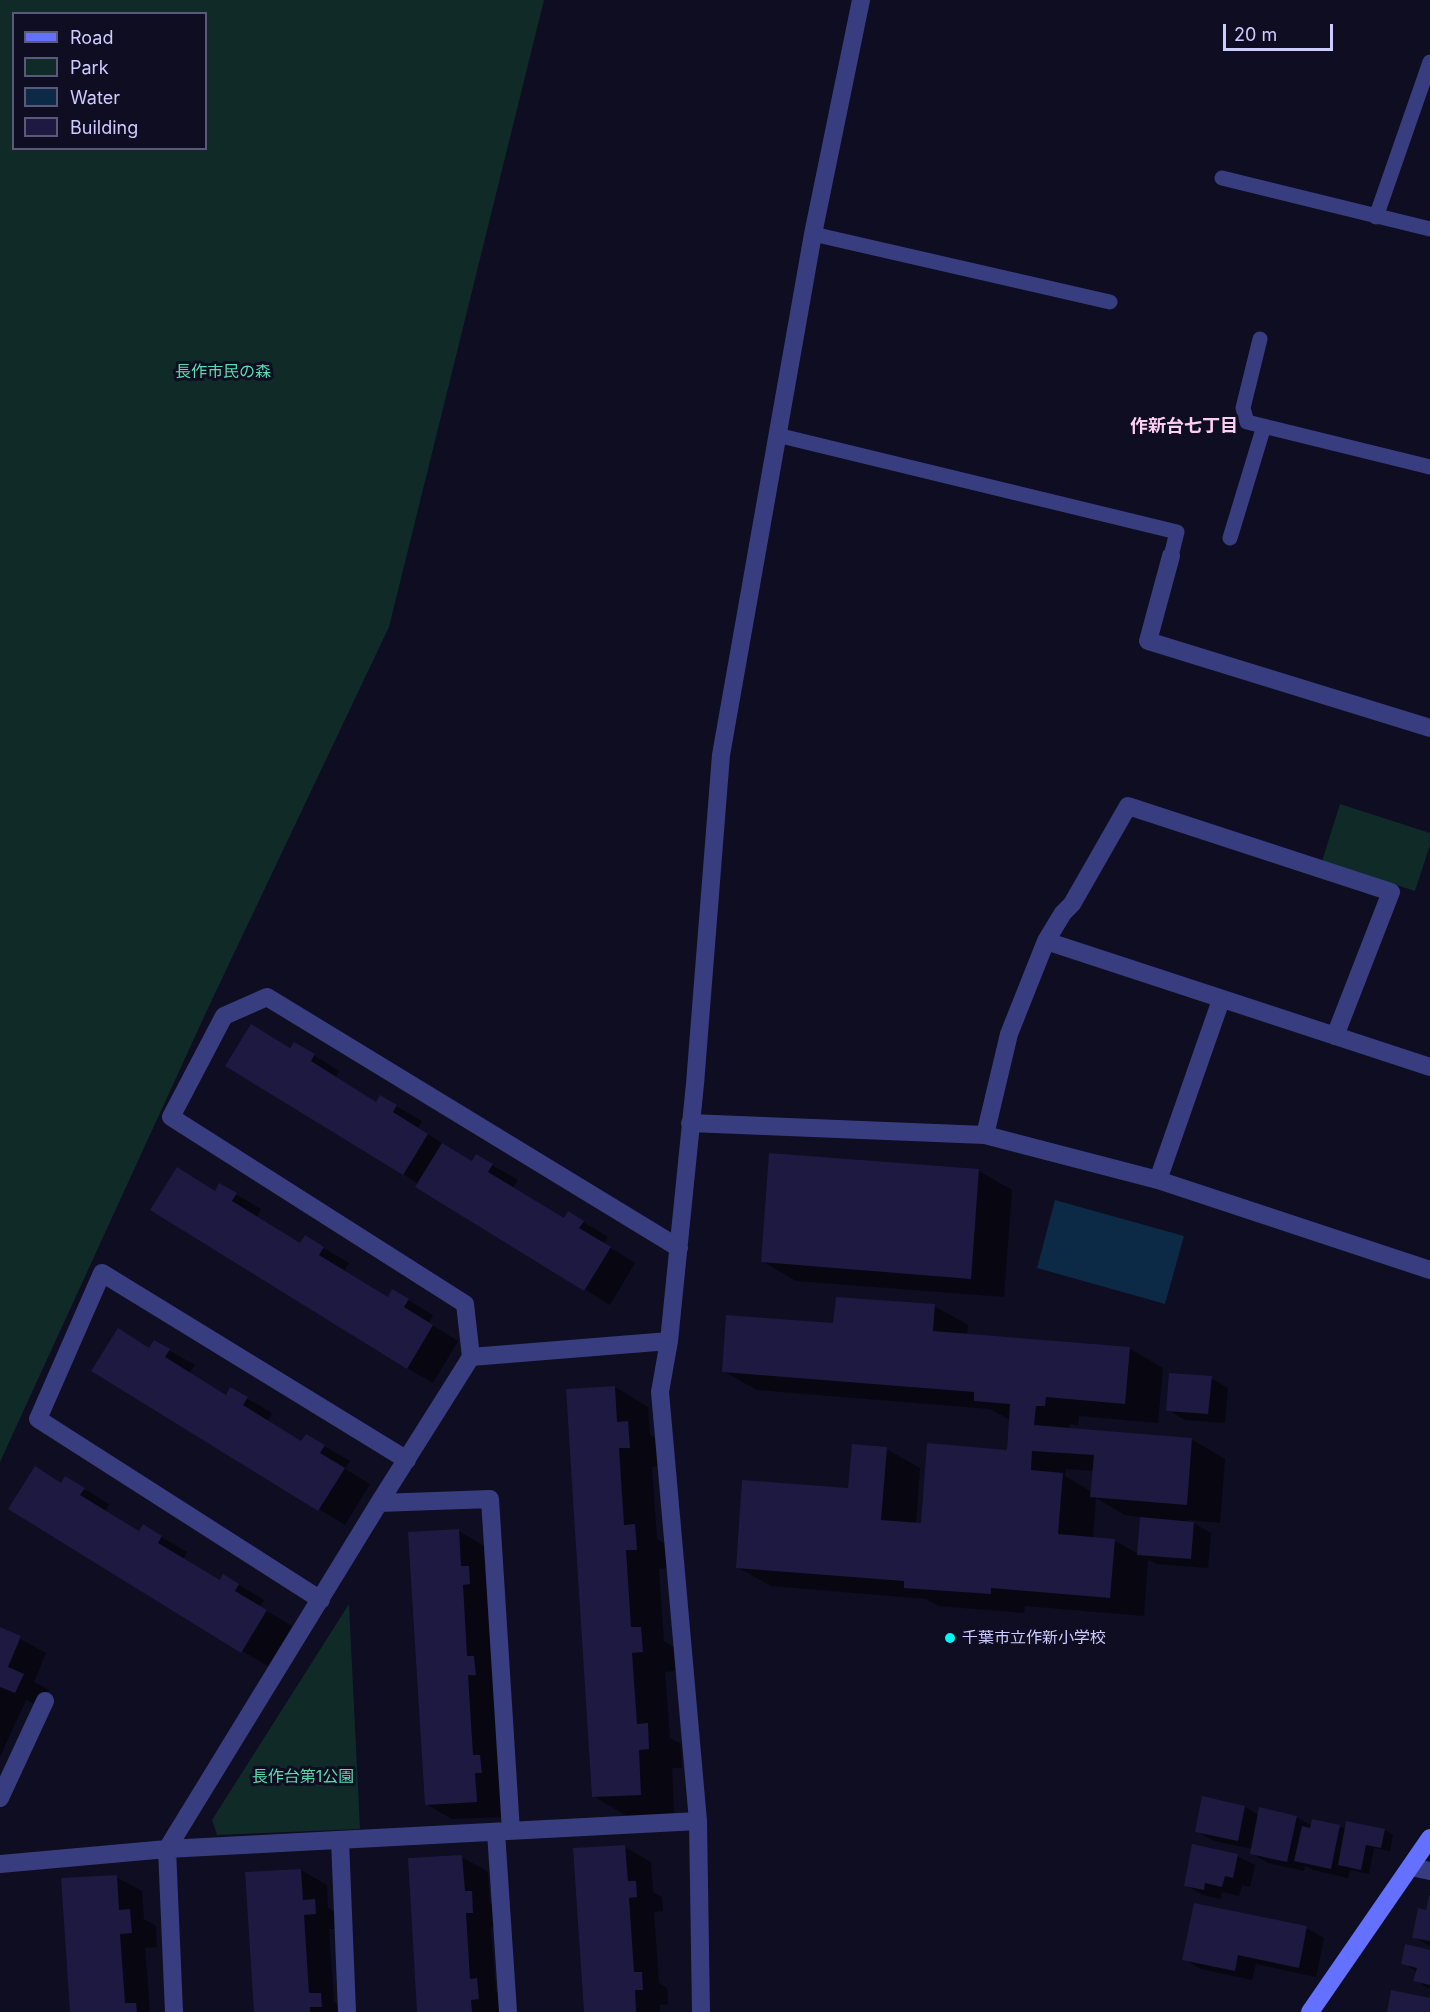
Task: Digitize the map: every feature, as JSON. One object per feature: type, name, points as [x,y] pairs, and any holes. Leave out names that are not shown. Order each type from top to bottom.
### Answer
[{"type":"street","points":[[701,2012],[698,1821],[660,1392],[669,1341],[679,1248],[721,755],[813,234],[861,0]]},
{"type":"street","points":[[1171,556],[1148,641],[1430,728]]},
{"type":"street","points":[[985,1135],[1009,1034],[1046,941],[1063,913],[1072,904],[1128,806],[1391,892],[1335,1036]]},
{"type":"street","points":[[1046,941],[1430,1067]]},
{"type":"street","points":[[174,2012],[167,1849],[471,1357],[465,1304],[171,1118],[224,1016],[267,997],[679,1248]]},
{"type":"street","points":[[1158,1180],[1221,1000]]},
{"type":"street","points":[[690,1124],[985,1135],[1158,1180],[1430,1270]]},
{"type":"street","points":[[321,1600],[38,1419],[102,1273],[407,1460]]},
{"type":"street","points":[[471,1357],[669,1341]]},
{"type":"street","points":[[379,1503],[490,1499],[508,2012]]},
{"type":"street","points":[[0,1798],[45,1701]]},
{"type":"street","points":[[0,1864],[167,1849],[698,1821]]},
{"type":"street","points":[[1310,2012],[1430,1838]]},
{"type":"street","points":[[340,1840],[347,2012]]},
{"type":"street","points":[[1411,1867],[1430,1871]]},
{"type":"lane","points":[[1376,217],[1430,62]]},
{"type":"lane","points":[[1222,178],[1430,229]]},
{"type":"lane","points":[[813,234],[1110,302]]},
{"type":"lane","points":[[1260,339],[1243,408],[1247,422],[1430,467]]},
{"type":"lane","points":[[1230,538],[1264,426]]},
{"type":"lane","points":[[777,435],[1178,532],[1171,556]]},
{"type":"green space","name":"長作市民の森","points":[[0,0],[544,0],[389,627],[209,1006],[0,1462]]},
{"type":"green space","points":[[1340,804],[1430,833],[1430,845],[1415,891],[1322,861]]},
{"type":"green space","name":"長作台第1公園","points":[[349,1604],[360,1829],[217,1835],[212,1820]]},
{"type":"water","points":[[1055,1200],[1184,1236],[1165,1304],[1037,1268]]},
{"type":"building","points":[[251,1024],[290,1048],[294,1042],[315,1054],[311,1061],[376,1102],[380,1095],[397,1105],[393,1112],[428,1134],[403,1175],[225,1066]]},
{"type":"building","points":[[442,1143],[472,1161],[476,1154],[493,1164],[488,1172],[564,1218],[568,1211],[584,1221],[579,1228],[611,1247],[584,1291],[415,1187]]},
{"type":"building","points":[[769,1153],[979,1169],[971,1279],[761,1262]]},
{"type":"building","points":[[177,1167],[215,1191],[219,1183],[237,1193],[232,1201],[300,1243],[305,1235],[324,1247],[319,1255],[388,1297],[392,1289],[409,1299],[404,1307],[433,1325],[407,1369],[150,1210]]},
{"type":"building","points":[[836,1297],[935,1304],[933,1331],[1130,1347],[1125,1404],[1046,1397],[1045,1406],[1036,1406],[1034,1425],[1192,1438],[1187,1505],[1090,1497],[1094,1455],[1032,1451],[1031,1470],[1063,1473],[1058,1534],[1115,1539],[1110,1598],[991,1588],[991,1594],[904,1588],[904,1581],[736,1568],[742,1480],[848,1488],[852,1444],[887,1447],[881,1520],[921,1523],[927,1443],[1007,1450],[1010,1404],[974,1401],[974,1392],[722,1372],[726,1315],[833,1323]]},
{"type":"building","points":[[118,1328],[149,1348],[154,1340],[170,1349],[165,1357],[226,1395],[230,1387],[248,1397],[243,1405],[301,1441],[306,1434],[325,1445],[320,1453],[345,1468],[318,1511],[91,1371]]},
{"type":"building","points":[[1169,1373],[1212,1376],[1208,1414],[1166,1411]]},
{"type":"building","points":[[615,1386],[617,1422],[628,1421],[630,1448],[619,1448],[624,1525],[635,1524],[637,1550],[626,1550],[631,1627],[641,1627],[643,1652],[632,1653],[637,1724],[648,1723],[649,1749],[639,1750],[641,1795],[592,1797],[566,1389]]},
{"type":"building","points":[[35,1466],[61,1483],[65,1476],[85,1488],[80,1495],[139,1531],[143,1524],[162,1536],[158,1543],[220,1580],[223,1574],[239,1584],[235,1591],[267,1610],[241,1653],[8,1509]]},
{"type":"building","points":[[1140,1517],[1194,1522],[1191,1559],[1137,1555]]},
{"type":"building","points":[[459,1529],[461,1566],[469,1566],[470,1584],[463,1585],[467,1656],[474,1656],[476,1675],[468,1675],[473,1755],[480,1755],[482,1773],[475,1773],[477,1802],[425,1805],[408,1532]]},
{"type":"building","points":[[0,1627],[21,1636],[8,1667],[24,1674],[15,1693],[0,1687]]},
{"type":"building","points":[[1202,1796],[1245,1806],[1238,1841],[1195,1832]]},
{"type":"building","points":[[1259,1807],[1297,1816],[1287,1862],[1250,1854]]},
{"type":"building","points":[[1312,1819],[1340,1825],[1331,1869],[1294,1861],[1302,1826],[1310,1828]]},
{"type":"building","points":[[1346,1821],[1385,1829],[1381,1848],[1366,1845],[1361,1870],[1338,1865]]},
{"type":"building","points":[[1192,1844],[1238,1854],[1233,1878],[1225,1876],[1222,1887],[1205,1883],[1204,1890],[1184,1886]]},
{"type":"building","points":[[625,1845],[628,1881],[636,1881],[637,1897],[629,1898],[634,1972],[642,1972],[643,1990],[635,1990],[636,2012],[584,2012],[573,1848]]},
{"type":"building","points":[[462,1855],[465,1891],[472,1891],[473,1913],[466,1913],[470,1979],[477,1978],[479,1999],[471,2000],[472,2012],[417,2012],[408,1858]]},
{"type":"building","points":[[301,1869],[303,1900],[315,1899],[316,1914],[304,1915],[309,1993],[321,1993],[322,2007],[310,2007],[310,2012],[254,2012],[245,1872]]},
{"type":"building","points":[[117,1875],[119,1910],[130,1909],[132,1933],[120,1934],[125,2003],[136,2003],[137,2012],[70,2012],[61,1878]]},
{"type":"building","points":[[1429,1895],[1430,1941],[1412,1938],[1418,1908],[1426,1910]]},
{"type":"building","points":[[1194,1903],[1307,1926],[1299,1968],[1238,1955],[1235,1971],[1182,1960]]},
{"type":"building","points":[[1405,1944],[1430,1950],[1430,1985],[1413,1981],[1417,1968],[1401,1964]]},
{"type":"building","points":[[1391,1990],[1430,1998],[1430,2012],[1387,2012]]},
{"type":"place","name":"千葉市立作新小学校","points":[[950,1638]]},
{"type":"district","name":"作新台七丁目","points":[[1184,427]]}]
